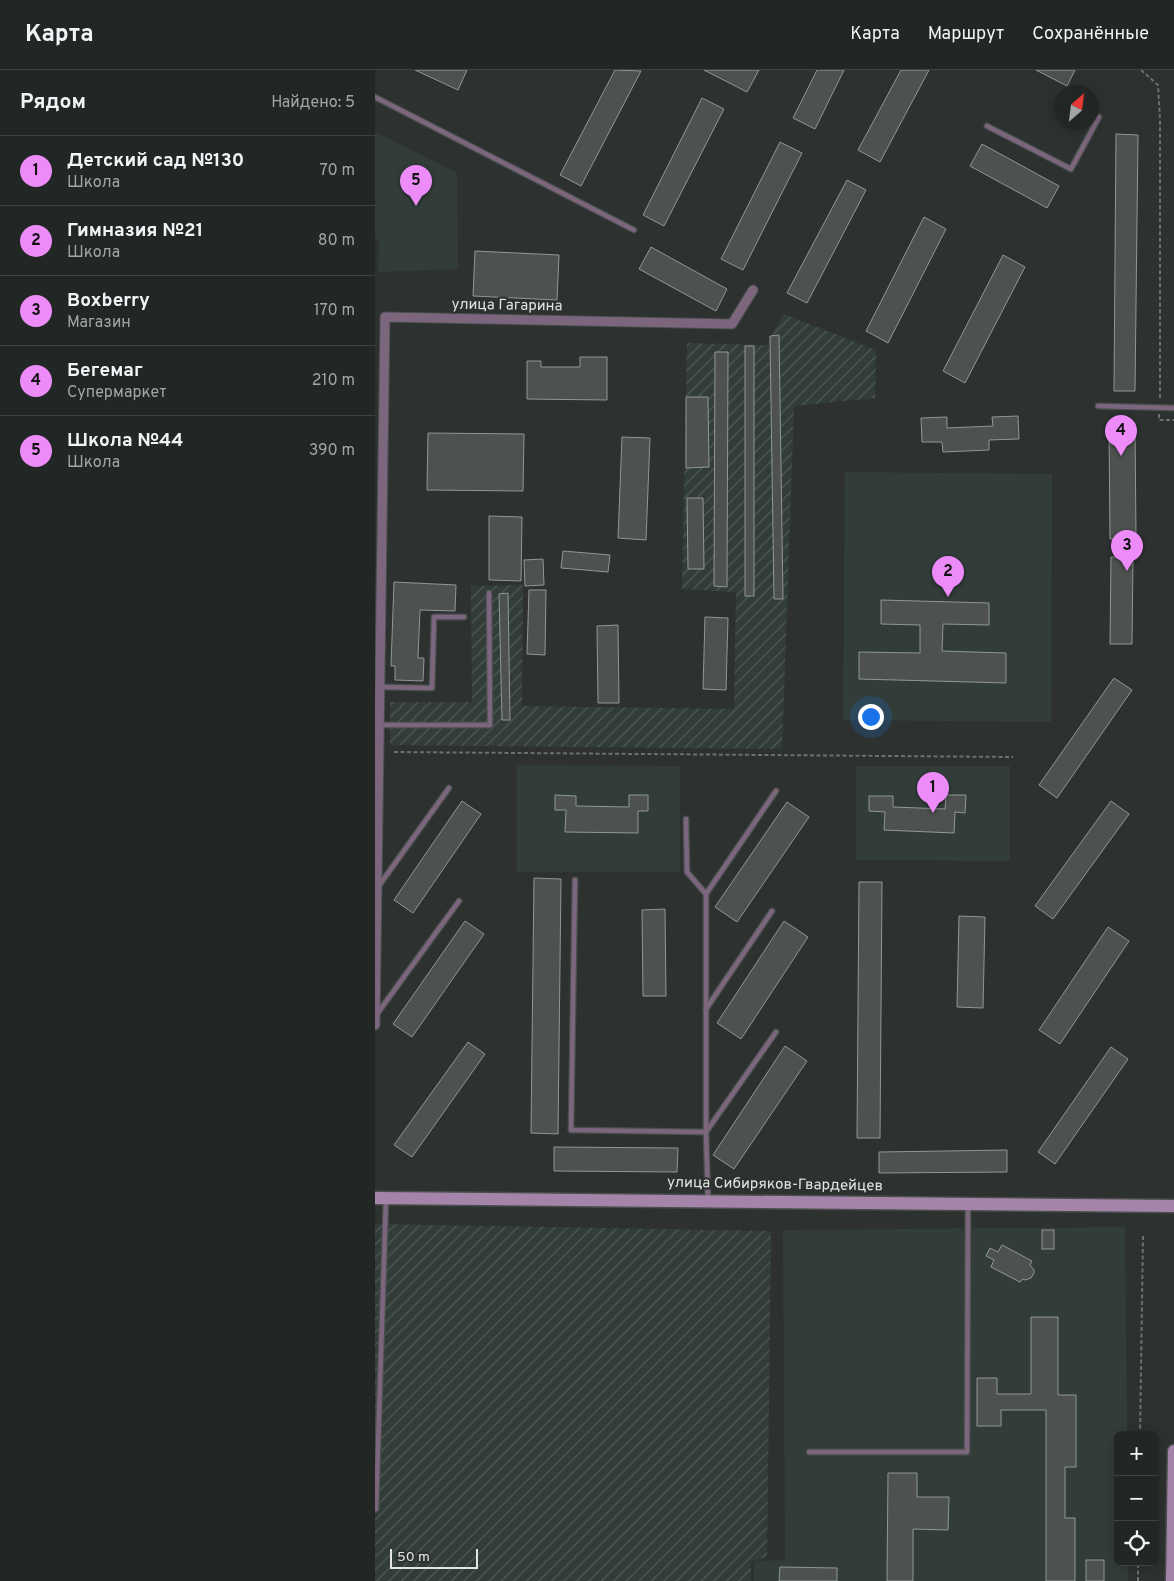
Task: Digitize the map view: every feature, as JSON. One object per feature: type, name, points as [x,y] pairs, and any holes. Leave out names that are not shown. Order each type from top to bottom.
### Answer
[{"type":"street","name":"улица Гагарина","points":[[379,453],[385,317],[732,324],[753,290]]},
{"type":"street","points":[[375,1025],[380,725],[379,453]]},
{"type":"street","name":"улица Сибиряков-Гвардейцев","points":[[380,1198],[1174,1206]]},
{"type":"street","points":[[1172,1581],[1174,1451]]},
{"type":"lane","points":[[375,97],[634,230]]},
{"type":"lane","points":[[987,126],[1071,169],[1092,130]]},
{"type":"lane","points":[[1098,406],[1174,408]]},
{"type":"lane","points":[[380,725],[490,725],[489,592]]},
{"type":"lane","points":[[380,687],[432,688],[433,617],[464,617]]},
{"type":"lane","points":[[377,888],[449,788]]},
{"type":"lane","points":[[708,1201],[706,1132],[706,894],[776,791]]},
{"type":"lane","points":[[686,819],[687,872],[706,894]]},
{"type":"lane","points":[[575,880],[571,1130],[706,1132]]},
{"type":"lane","points":[[375,1017],[459,901]]},
{"type":"lane","points":[[706,1010],[772,911]]},
{"type":"lane","points":[[706,1132],[776,1032]]},
{"type":"lane","points":[[377,1509],[380,1198]]},
{"type":"lane","points":[[809,1452],[967,1452],[968,1203]]},
{"type":"path","points":[[1141,70],[1158,85],[1161,120],[1159,420],[1174,420]]},
{"type":"path","points":[[394,752],[1013,757]]},
{"type":"path","points":[[1140,1431],[1143,1235]]},
{"type":"path","points":[[1138,1566],[1138,1581]]},
{"type":"shaded area","points":[[375,132],[457,173],[458,269],[378,272],[379,239],[375,239]]},
{"type":"shaded area","points":[[783,314],[876,350],[875,398],[794,406],[782,749],[390,745],[390,702],[472,702],[471,586],[523,585],[522,706],[734,709],[736,592],[682,589],[687,343],[767,345]]},
{"type":"shaded area","points":[[845,472],[1052,474],[1051,722],[843,720]]},
{"type":"shaded area","points":[[517,765],[680,766],[680,872],[517,872]]},
{"type":"shaded area","points":[[856,766],[1010,766],[1010,861],[856,860]]},
{"type":"shaded area","points":[[375,1224],[771,1231],[767,1557],[751,1561],[751,1581],[375,1581]]},
{"type":"shaded area","points":[[1125,1227],[1127,1431],[1114,1431],[1114,1566],[1128,1566],[1128,1581],[754,1581],[754,1561],[785,1560],[783,1230]]},
{"type":"building","points":[[415,70],[467,70],[458,90]]},
{"type":"building","points":[[615,70],[641,71],[581,186],[560,175]]},
{"type":"building","points":[[704,70],[759,70],[747,92]]},
{"type":"building","points":[[817,70],[844,70],[815,129],[793,118]]},
{"type":"building","points":[[901,70],[929,70],[880,162],[858,150]]},
{"type":"building","points":[[1036,70],[1075,70],[1068,85]]},
{"type":"building","points":[[702,98],[724,109],[664,226],[643,215]]},
{"type":"building","points":[[1116,134],[1138,135],[1135,391],[1114,391]]},
{"type":"building","points":[[780,142],[802,153],[743,270],[721,259]]},
{"type":"building","points":[[982,144],[1059,186],[1047,208],[970,166]]},
{"type":"building","points":[[847,180],[866,190],[807,303],[787,293]]},
{"type":"building","points":[[924,217],[946,229],[888,343],[866,331]]},
{"type":"building","points":[[651,247],[727,289],[716,311],[639,269]]},
{"type":"building","points":[[475,251],[559,255],[557,300],[473,296]]},
{"type":"building","points":[[1003,255],[1025,267],[965,383],[943,371]]},
{"type":"building","points":[[779,335],[783,599],[774,599],[770,336]]},
{"type":"building","points":[[745,346],[754,346],[754,596],[745,596]]},
{"type":"building","points":[[715,352],[728,352],[727,587],[714,586]]},
{"type":"building","points":[[580,357],[607,357],[607,400],[527,399],[527,361],[541,361],[541,367],[580,367]]},
{"type":"building","points":[[686,397],[708,397],[709,467],[686,468]]},
{"type":"building","points":[[1018,416],[1019,439],[989,440],[989,450],[943,452],[942,442],[922,442],[921,418],[947,417],[947,428],[993,426],[992,417]]},
{"type":"building","points":[[1109,423],[1135,423],[1136,538],[1110,539]]},
{"type":"building","points":[[428,433],[524,434],[523,491],[427,490]]},
{"type":"building","points":[[622,437],[650,438],[646,540],[618,538]]},
{"type":"building","points":[[687,498],[703,498],[704,569],[688,569]]},
{"type":"building","points":[[489,516],[522,517],[521,581],[489,580]]},
{"type":"building","points":[[563,551],[610,555],[608,572],[561,568]]},
{"type":"building","points":[[1111,557],[1133,557],[1132,644],[1110,644]]},
{"type":"building","points":[[543,559],[544,585],[525,586],[524,560]]},
{"type":"building","points":[[394,582],[456,585],[455,611],[420,610],[418,658],[424,658],[423,681],[395,680],[395,666],[391,666]]},
{"type":"building","points":[[529,590],[546,590],[545,655],[527,654]]},
{"type":"building","points":[[508,593],[510,720],[502,720],[499,594]]},
{"type":"building","points":[[881,600],[989,603],[989,625],[943,624],[942,651],[1006,653],[1006,683],[859,679],[859,652],[920,653],[920,625],[881,624]]},
{"type":"building","points":[[705,617],[728,618],[726,690],[703,689]]},
{"type":"building","points":[[618,625],[619,703],[598,703],[597,626]]},
{"type":"building","points":[[1114,678],[1132,690],[1057,798],[1039,785]]},
{"type":"building","points":[[555,795],[576,796],[576,806],[629,807],[629,795],[648,795],[648,811],[638,811],[638,833],[565,832],[566,810],[555,810]]},
{"type":"building","points":[[946,795],[966,795],[965,813],[955,812],[954,833],[884,830],[885,812],[869,811],[869,796],[893,796],[893,807],[945,809]]},
{"type":"building","points":[[462,801],[481,814],[413,913],[394,900]]},
{"type":"building","points":[[1111,801],[1129,814],[1053,919],[1035,906]]},
{"type":"building","points":[[787,802],[809,817],[737,922],[715,907]]},
{"type":"building","points":[[534,878],[561,879],[558,1134],[531,1133]]},
{"type":"building","points":[[859,882],[882,882],[880,1138],[857,1138]]},
{"type":"building","points":[[665,909],[666,996],[643,996],[642,910]]},
{"type":"building","points":[[959,916],[985,917],[983,1008],[957,1007]]},
{"type":"building","points":[[465,921],[484,934],[412,1037],[393,1024]]},
{"type":"building","points":[[784,921],[808,937],[741,1039],[717,1023]]},
{"type":"building","points":[[1108,927],[1129,941],[1060,1044],[1039,1030]]},
{"type":"building","points":[[468,1042],[485,1054],[412,1157],[394,1145]]},
{"type":"building","points":[[785,1046],[807,1061],[734,1169],[713,1155]]},
{"type":"building","points":[[1111,1047],[1128,1059],[1055,1164],[1038,1152]]},
{"type":"building","points":[[554,1147],[678,1148],[677,1172],[554,1171]]},
{"type":"building","points":[[1007,1150],[1007,1172],[879,1173],[879,1152]]},
{"type":"building","points":[[1042,1230],[1054,1230],[1054,1249],[1042,1249]]},
{"type":"building","points":[[1002,1245],[1032,1261],[1030,1265],[1034,1273],[1031,1278],[1023,1279],[1020,1282],[991,1267],[994,1260],[986,1256],[990,1248],[998,1252]]},
{"type":"building","points":[[1031,1317],[1058,1317],[1058,1395],[1076,1395],[1076,1467],[1065,1467],[1065,1518],[1075,1518],[1075,1581],[1046,1581],[1046,1410],[1001,1410],[1001,1426],[977,1426],[977,1378],[997,1378],[997,1394],[1031,1394]]},
{"type":"building","points":[[888,1473],[917,1473],[917,1497],[949,1497],[948,1530],[913,1529],[913,1581],[887,1581]]},
{"type":"building","points":[[1086,1560],[1104,1560],[1104,1581],[1086,1581]]},
{"type":"building","points":[[780,1567],[837,1568],[837,1581],[779,1581]]},
{"type":"place","name":"Школа №44","points":[[416,206]]},
{"type":"place","name":"Бегемаг","points":[[1121,456]]},
{"type":"place","name":"Boxberry","points":[[1127,571]]},
{"type":"place","name":"Гимназия №21","points":[[948,597]]},
{"type":"place","name":"Детский сад №130","points":[[933,813]]}]
